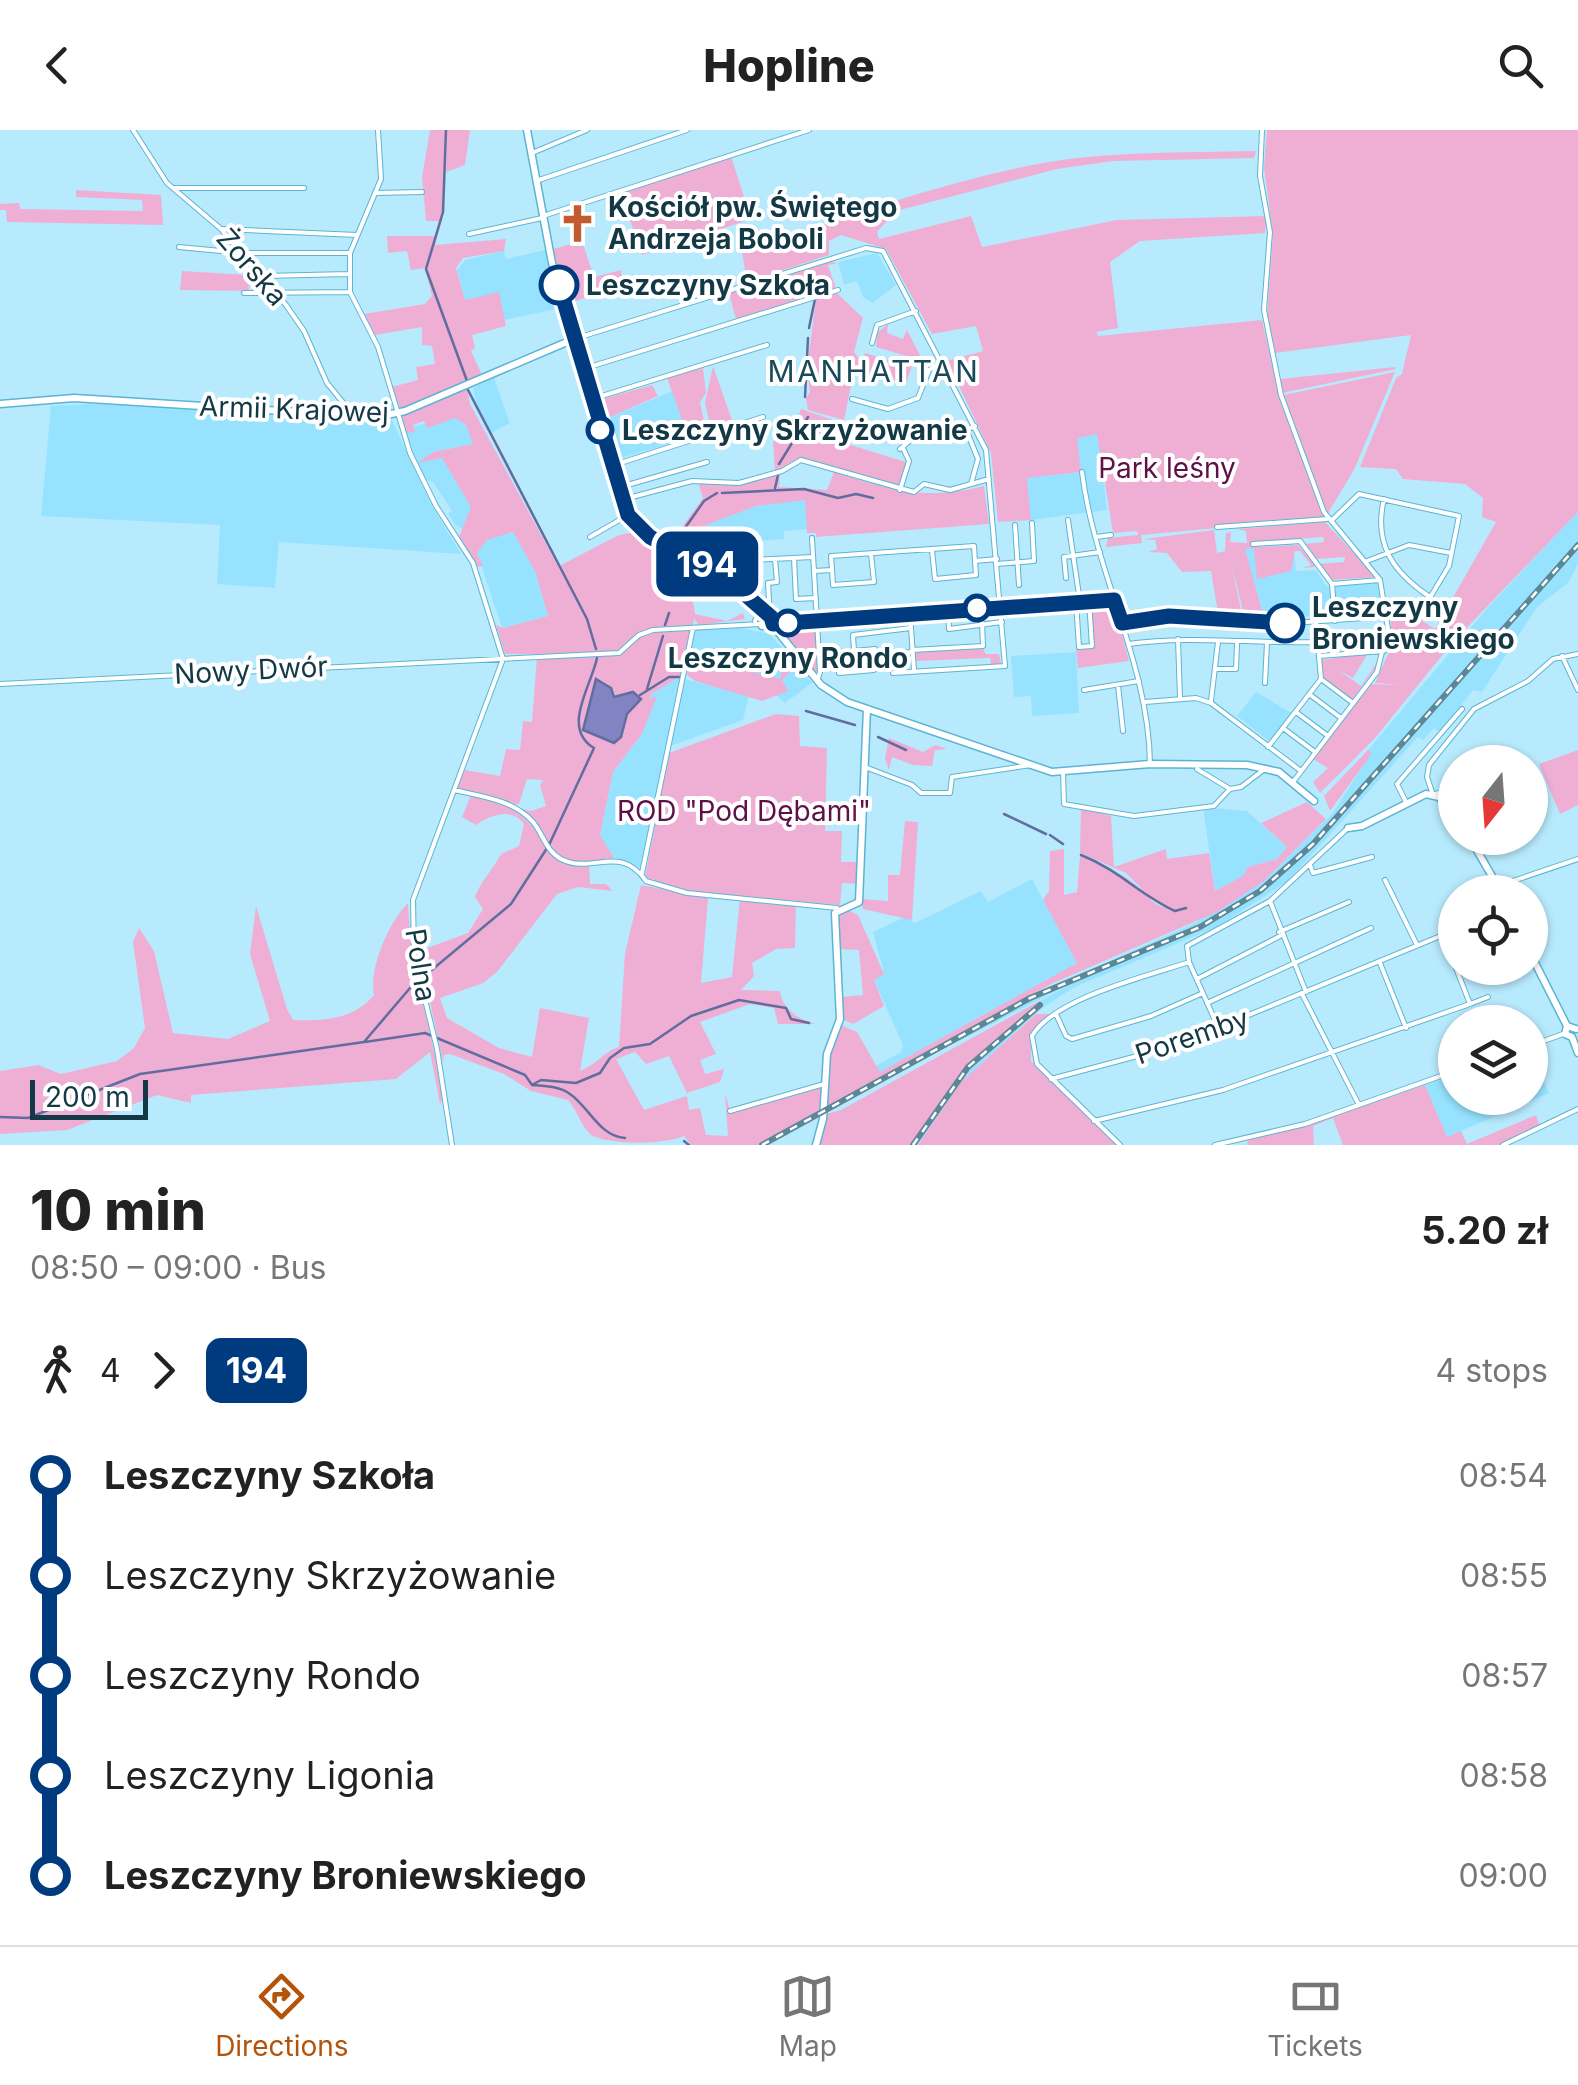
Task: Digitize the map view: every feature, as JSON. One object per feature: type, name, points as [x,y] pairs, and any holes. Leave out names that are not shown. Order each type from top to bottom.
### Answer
[{"type":"street","name":"Żorska","points":[[133,130],[172,188],[221,229],[278,294],[304,331],[326,383],[354,416]]},
{"type":"street","points":[[378,130],[382,174],[350,252],[350,292],[378,348],[396,414],[432,499],[473,564],[503,656],[619,653],[639,634],[765,620],[1114,600]]},
{"type":"street","points":[[526,130],[574,339],[628,515],[645,534],[708,565],[740,592],[816,680],[840,699],[1030,765],[1063,773],[1150,764],[1266,768],[1293,782],[1314,801]]},
{"type":"street","points":[[531,153],[587,130]]},
{"type":"street","points":[[536,181],[687,130]]},
{"type":"street","points":[[469,234],[543,217],[809,130]]},
{"type":"street","points":[[1262,130],[1260,176],[1270,232],[1264,310],[1286,414],[1330,520],[1380,580],[1388,617],[1386,651],[1353,704],[1293,782]]},
{"type":"street","points":[[172,188],[304,188]]},
{"type":"street","points":[[375,193],[422,192]]},
{"type":"street","points":[[221,229],[357,235]]},
{"type":"street","points":[[179,247],[242,253],[350,252]]},
{"type":"street","points":[[574,339],[874,247],[885,253],[976,426],[991,478],[1005,666],[893,673]]},
{"type":"street","points":[[263,276],[349,274]]},
{"type":"street","points":[[583,369],[838,290]]},
{"type":"street","points":[[244,293],[350,292]]},
{"type":"street","points":[[872,343],[877,325],[916,311]]},
{"type":"street","name":"Armii Krajowej","points":[[0,404],[74,398],[354,416],[396,414],[574,339]]},
{"type":"street","points":[[592,399],[767,345]]},
{"type":"street","points":[[852,399],[888,410],[918,398],[929,370],[942,362]]},
{"type":"street","points":[[611,466],[763,417]]},
{"type":"street","points":[[900,490],[909,462],[902,448],[925,428],[952,436],[976,426]]},
{"type":"street","points":[[966,430],[978,459],[971,484]]},
{"type":"street","points":[[621,500],[692,480],[740,483],[782,471],[801,460],[914,492],[924,484],[950,490],[991,478]]},
{"type":"street","points":[[618,488],[708,462]]},
{"type":"street","points":[[1082,472],[1100,552],[1145,702],[1150,764]]},
{"type":"street","points":[[1122,623],[1169,616],[1316,622],[1420,614],[1451,553],[1459,516],[1357,495],[1330,520],[1217,527]]},
{"type":"street","points":[[1384,499],[1378,523],[1399,576],[1430,598]]},
{"type":"street","points":[[590,537],[628,515]]},
{"type":"street","points":[[1068,520],[1076,559],[1079,647],[1092,646],[1089,601]]},
{"type":"street","points":[[975,561],[1034,561],[1032,523]]},
{"type":"street","points":[[1015,525],[1019,585]]},
{"type":"street","points":[[1096,536],[1112,536]]},
{"type":"street","points":[[812,538],[819,653],[816,680]]},
{"type":"street","points":[[1253,544],[1300,540],[1332,584],[1335,621]]},
{"type":"street","points":[[1367,562],[1408,545],[1451,553]]},
{"type":"street","points":[[871,554],[874,582],[833,585],[831,556],[974,546],[976,575],[935,578],[932,550]]},
{"type":"street","points":[[1066,578],[1064,558],[1100,552]]},
{"type":"street","points":[[754,560],[813,557]]},
{"type":"street","points":[[794,558],[796,599],[816,598]]},
{"type":"street","points":[[765,620],[768,583],[777,582],[775,559]]},
{"type":"street","points":[[814,571],[832,570]]},
{"type":"street","points":[[1332,584],[1380,580]]},
{"type":"street","points":[[948,610],[949,629],[1002,622]]},
{"type":"street","points":[[910,613],[914,671]]},
{"type":"street","points":[[765,620],[798,620]]},
{"type":"street","points":[[1268,747],[1321,679],[1316,622]]},
{"type":"street","points":[[782,638],[784,623]]},
{"type":"street","points":[[875,654],[983,646],[982,623]]},
{"type":"street","points":[[694,627],[642,873],[646,881],[682,892],[838,908],[859,904],[867,709]]},
{"type":"street","points":[[854,651],[853,635],[911,628]]},
{"type":"street","points":[[1128,644],[1178,638],[1237,643],[1318,642]]},
{"type":"street","points":[[1178,638],[1180,698]]},
{"type":"street","points":[[1211,703],[1218,642]]},
{"type":"street","points":[[1215,668],[1236,669],[1237,643]]},
{"type":"street","points":[[1265,684],[1267,643]]},
{"type":"street","points":[[819,653],[874,649],[874,670],[839,673],[837,652]]},
{"type":"street","points":[[1319,656],[1386,651]]},
{"type":"street","points":[[1438,799],[1427,778],[1429,765],[1474,709],[1562,656],[1578,654]]},
{"type":"street","name":"Nowy Dwór","points":[[0,684],[503,656]]},
{"type":"street","name":"Polna","points":[[452,1145],[434,1037],[413,946],[415,892],[503,656]]},
{"type":"street","points":[[1562,656],[1578,690]]},
{"type":"street","points":[[1321,679],[1353,704]]},
{"type":"street","points":[[1084,690],[1139,682]]},
{"type":"street","points":[[1118,685],[1123,731]]},
{"type":"street","points":[[1309,694],[1341,718]]},
{"type":"street","points":[[1145,702],[1180,698],[1211,703],[1302,771]]},
{"type":"street","points":[[1407,804],[1397,784],[1462,709]]},
{"type":"street","points":[[1295,712],[1328,736]]},
{"type":"street","points":[[1283,728],[1315,753]]},
{"type":"street","points":[[865,766],[912,784],[921,793],[942,794],[950,793],[952,777],[1030,765]]},
{"type":"street","points":[[1063,773],[1064,804],[1114,815],[1214,806],[1230,789],[1266,768]]},
{"type":"street","points":[[1197,769],[1230,789]]},
{"type":"street","points":[[454,790],[519,810],[532,821],[548,846],[574,864],[614,861],[642,873]]},
{"type":"street","points":[[1219,1029],[1189,962],[1187,946],[1270,901],[1348,828],[1362,826],[1438,793]]},
{"type":"street","points":[[1310,865],[1313,873],[1372,856]]},
{"type":"street","points":[[1536,875],[1578,859]]},
{"type":"street","points":[[1385,880],[1417,944]]},
{"type":"street","points":[[1270,901],[1291,964],[1359,1105]]},
{"type":"street","points":[[1197,980],[1279,934],[1349,902]]},
{"type":"street","points":[[816,1145],[822,1122],[826,1054],[840,1016],[838,908]]},
{"type":"street","points":[[1208,1003],[1372,928]]},
{"type":"street","name":"Poremby","points":[[1051,1080],[1171,1047],[1438,936]]},
{"type":"street","points":[[1379,961],[1406,1028]]},
{"type":"street","points":[[1120,1145],[1051,1080],[1033,1059],[1031,1042],[1038,1026],[1056,1014],[1122,983],[1189,962]]},
{"type":"street","points":[[1463,985],[1470,1004]]},
{"type":"street","points":[[1547,985],[1572,1031],[1578,1053]]},
{"type":"street","points":[[1056,1014],[1071,1039],[1151,1016],[1203,994]]},
{"type":"street","points":[[1094,1121],[1223,1090],[1488,997]]},
{"type":"street","points":[[1548,1040],[1572,1031]]},
{"type":"street","points":[[1215,1145],[1289,1128],[1438,1077]]},
{"type":"street","points":[[730,1111],[824,1084]]},
{"type":"street","points":[[1504,1145],[1578,1109]]},
{"type":"street","points":[[1100,1126],[1102,1119]]},
{"type":"shaded area","points":[[545,250],[560,308],[504,320],[499,293],[465,300],[457,270],[465,260],[504,251],[506,259]]},
{"type":"shaded area","points":[[877,253],[896,285],[873,303],[863,297],[857,281],[844,285],[838,262]]},
{"type":"shaded area","points":[[494,378],[510,423],[490,434],[479,414],[473,388]]},
{"type":"shaded area","points":[[675,390],[689,438],[611,461],[601,421]]},
{"type":"shaded area","points":[[91,404],[391,418],[432,506],[461,554],[279,542],[275,588],[217,584],[220,525],[41,516],[51,406]]},
{"type":"shaded area","points":[[455,416],[466,424],[474,444],[433,452],[441,453],[473,508],[464,530],[455,525],[448,513],[452,511],[433,482],[425,480],[403,429]]},
{"type":"shaded area","points":[[1098,431],[1107,510],[1031,520],[1026,478],[1080,472],[1077,438]]},
{"type":"shaded area","points":[[805,499],[807,529],[784,531],[784,539],[737,542],[740,550],[725,556],[718,536],[706,538],[703,525],[756,506]]},
{"type":"shaded area","points":[[1578,512],[1578,564],[1568,583],[1537,607],[1482,692],[1473,690],[1440,732],[1434,728],[1423,740],[1418,737],[1287,882],[1218,926],[1073,988],[1041,1009],[961,1082],[918,1145],[911,1145],[939,1100],[980,1053],[1044,999],[1091,973],[757,1145],[1005,1008],[1193,924],[1264,881],[1332,814],[1370,755],[1369,749],[1489,606]]},
{"type":"shaded area","points":[[514,532],[535,571],[548,616],[502,628],[477,553],[487,539]]},
{"type":"shaded area","points":[[1293,545],[1296,571],[1316,570],[1326,586],[1379,582],[1385,613],[1264,618],[1244,549]]},
{"type":"shaded area","points":[[736,627],[770,634],[812,683],[785,703],[752,674],[690,656],[695,630]]},
{"type":"shaded area","points":[[1076,652],[1079,713],[1032,716],[1031,696],[1014,697],[1011,656]]},
{"type":"shaded area","points":[[683,675],[637,868],[608,854],[600,835],[613,772],[642,734],[651,694]]},
{"type":"shaded area","points":[[596,679],[611,688],[614,697],[633,692],[641,699],[627,714],[621,737],[614,743],[583,730]]},
{"type":"shaded area","points":[[684,679],[749,695],[743,720],[670,746]]},
{"type":"shaded area","points":[[1256,692],[1291,713],[1269,741],[1237,716]]},
{"type":"shaded area","points":[[1203,807],[1247,811],[1288,848],[1277,859],[1248,867],[1244,876],[1215,891]]},
{"type":"shaded area","points":[[1032,879],[1077,963],[879,1073],[876,1066],[901,1052],[903,1045],[874,980],[884,973],[873,932],[905,917],[915,923],[981,891],[988,902]]},
{"type":"shaded area","points":[[1438,1081],[1438,1115],[1498,1115],[1447,1137],[1425,1085]]},
{"type":"green space","points":[[430,130],[445,130],[442,220],[435,245],[506,239],[504,251],[463,258],[456,268],[465,300],[499,292],[506,326],[472,335],[475,348],[471,351],[482,375],[401,410],[392,387],[418,380],[416,367],[435,364],[432,346],[422,345],[422,327],[375,335],[364,314],[425,304],[432,296],[425,268],[411,270],[407,251],[388,253],[387,236],[435,236],[439,221],[426,221],[422,177]]},
{"type":"green space","points":[[447,130],[470,130],[465,165],[446,172]]},
{"type":"green space","points":[[1267,130],[1578,130],[1578,512],[1453,642],[1375,738],[1320,793],[1313,782],[1328,768],[1313,759],[1370,684],[1403,685],[1375,683],[1390,650],[1391,619],[1416,617],[1435,629],[1496,522],[1482,517],[1483,498],[1465,484],[1403,479],[1396,469],[1360,467],[1396,378],[1402,374],[1411,335],[1275,353],[1267,316],[1273,234],[1264,168]]},
{"type":"green space","name":"Park leśny","points":[[1256,151],[1254,158],[1113,161],[1057,169],[896,211],[877,232],[879,239],[971,216],[982,247],[1117,220],[1267,216],[1265,233],[1140,241],[1110,262],[1118,328],[1096,332],[1098,336],[1262,320],[1279,396],[1395,372],[1354,470],[1325,518],[1141,535],[1142,543],[1106,547],[1108,538],[1138,535],[1137,531],[1113,533],[1097,434],[1077,438],[1081,472],[1027,478],[1031,520],[998,522],[991,453],[947,361],[983,351],[976,326],[932,334],[886,249],[841,235],[829,241],[829,255],[747,282],[742,252],[966,180],[1095,156]]},
{"type":"green space","points":[[731,156],[751,219],[642,255],[620,192]]},
{"type":"green space","points":[[76,190],[161,195],[163,225],[7,222],[6,210],[0,210],[0,204],[19,203],[20,209],[143,211],[142,200],[76,197]]},
{"type":"green space","points":[[582,241],[594,277],[621,270],[623,287],[568,303],[553,249]]},
{"type":"green space","points":[[828,261],[837,263],[828,265],[836,289],[736,319],[729,293]]},
{"type":"green space","points":[[182,271],[248,275],[249,291],[180,290]]},
{"type":"green space","points":[[837,293],[863,318],[854,352],[861,361],[860,367],[855,366],[844,420],[808,410],[806,398],[810,392],[807,369],[816,299]]},
{"type":"green space","points":[[888,324],[887,333],[903,339],[907,330],[923,361],[876,347],[877,333]]},
{"type":"green space","points":[[865,353],[895,362],[898,355],[914,360],[906,383],[861,373]]},
{"type":"green space","points":[[713,366],[733,423],[711,430],[705,403]]},
{"type":"green space","points":[[703,368],[706,393],[700,402],[706,430],[688,436],[667,378]]},
{"type":"green space","points":[[1396,369],[1282,393],[1280,379]]},
{"type":"green space","points":[[652,385],[658,396],[601,421],[595,401]]},
{"type":"green space","points":[[467,389],[470,404],[565,579],[561,565],[619,535],[637,532],[689,560],[687,580],[706,591],[707,601],[693,601],[695,614],[727,621],[743,613],[745,619],[699,625],[694,619],[683,675],[651,694],[650,699],[657,696],[642,734],[613,772],[600,835],[614,858],[574,861],[550,846],[518,808],[531,811],[546,806],[540,785],[543,780],[527,779],[519,804],[512,805],[457,788],[465,770],[500,776],[506,749],[520,750],[523,721],[532,722],[537,657],[561,654],[505,654],[496,625],[503,628],[548,616],[535,571],[513,532],[487,540],[477,553],[483,566],[476,567],[459,537],[471,507],[442,458],[418,463],[433,452],[473,444],[466,425],[455,418],[427,428],[424,421],[413,425],[415,432],[404,433],[402,415]]},
{"type":"green space","points":[[801,409],[854,427],[850,445],[906,462],[898,488],[801,457],[775,471],[773,442],[795,427]]},
{"type":"green space","points":[[780,472],[779,487],[827,490],[834,472],[925,493],[984,486],[989,524],[816,537],[816,533],[807,533],[805,500],[756,506],[706,525],[711,553],[682,527],[703,498],[698,482],[731,485]]},
{"type":"green space","points":[[1325,522],[1376,577],[1331,580],[1319,564],[1344,562],[1345,557],[1316,559],[1305,544],[1324,542],[1323,537],[1252,542],[1253,547],[1298,545],[1316,565],[1303,568],[1311,565],[1300,551],[1295,551],[1291,571],[1257,579],[1254,548],[1245,549],[1264,618],[1261,612],[1243,611],[1231,562],[1242,615],[1218,613],[1211,571],[1182,572],[1167,553],[1148,552],[1157,549],[1155,540],[1144,539],[1214,530],[1217,553],[1225,551],[1226,533],[1231,532],[1230,542],[1247,543],[1246,531],[1237,529]]},
{"type":"green space","points":[[644,528],[685,531],[714,564]]},
{"type":"green space","points":[[1114,602],[1129,661],[1078,668],[1076,649],[1093,648],[1091,604]]},
{"type":"green space","points":[[816,621],[816,675],[781,629],[785,624]]},
{"type":"green space","points":[[982,647],[986,654],[999,654],[1001,665],[991,665],[990,658],[915,661],[915,651]]},
{"type":"green space","points":[[1368,653],[1353,678],[1340,671],[1361,686],[1380,662],[1351,701],[1323,679],[1322,660]]},
{"type":"green space","points":[[690,656],[780,679],[784,662],[791,671],[782,680],[788,691],[762,701],[695,681],[687,675]]},
{"type":"green space","name":"ROD \"Pod Dębami\"","points":[[776,714],[799,716],[800,746],[827,748],[825,831],[842,831],[841,862],[859,862],[858,884],[842,883],[840,905],[686,891],[645,877],[669,753]]},
{"type":"green space","points":[[889,738],[923,752],[935,745],[947,749],[935,750],[932,766],[913,765],[892,757],[889,770],[885,758]]},
{"type":"green space","points":[[1369,749],[1371,755],[1330,811],[1324,796]]},
{"type":"green space","points":[[1578,750],[1578,805],[1560,814],[1548,785],[1548,761]]},
{"type":"green space","points":[[471,795],[517,813],[557,857],[576,866],[589,866],[590,884],[606,884],[613,891],[578,887],[557,894],[497,972],[483,983],[440,998],[447,1018],[499,1048],[532,1057],[540,1008],[589,1018],[580,1071],[619,1047],[625,954],[641,885],[708,898],[701,983],[732,977],[740,898],[796,904],[795,948],[776,949],[752,963],[754,976],[741,990],[780,991],[792,1012],[815,1024],[778,1024],[774,1008],[750,1004],[700,1022],[716,1054],[700,1060],[705,1074],[724,1069],[720,1082],[687,1093],[669,1056],[646,1064],[635,1052],[616,1059],[644,1110],[687,1096],[689,1110],[700,1108],[706,1135],[728,1136],[725,1093],[730,1111],[821,1087],[819,1112],[757,1145],[691,1145],[684,1136],[650,1142],[610,1141],[591,1135],[568,1100],[531,1091],[504,1074],[450,1054],[444,1055],[443,1062],[419,951],[468,933],[483,909],[475,897],[477,892],[501,854],[519,846],[524,824],[507,814],[476,825],[462,817]]},
{"type":"green space","points":[[1307,802],[1326,819],[1264,881],[1217,912],[1051,984],[823,1109],[829,1051],[841,1025],[857,1032],[880,1072],[1077,963],[1043,900],[1049,891],[1050,851],[1064,849],[1064,895],[1077,892],[1080,856],[1118,873],[1158,905],[1173,909],[1153,900],[1126,873],[1080,853],[1081,808],[1111,816],[1114,867],[1166,849],[1167,859],[1209,853],[1215,891],[1243,876],[1248,867],[1277,859],[1287,847],[1261,823]]},
{"type":"green space","points":[[905,821],[918,822],[912,920],[863,909],[861,899],[888,901],[888,875],[900,875]]},
{"type":"green space","points":[[408,903],[413,952],[443,1099],[440,1104],[430,1052],[396,1079],[191,1095],[191,1103],[157,1095],[67,1130],[0,1134],[0,1071],[38,1065],[61,1074],[117,1061],[134,1048],[145,1028],[133,942],[139,928],[154,951],[173,1033],[228,1039],[270,1021],[250,954],[256,906],[287,1009],[293,1020],[316,1020],[357,1010],[374,995],[382,946]]},
{"type":"green space","points":[[844,908],[858,915],[884,974],[874,980],[884,1006],[853,1024],[842,1019],[841,997],[863,995],[859,950],[839,949],[838,911]]},
{"type":"green space","points":[[1043,999],[962,1072],[911,1145],[818,1145],[826,1114],[841,1110]]},
{"type":"green space","points":[[1036,1014],[1050,1014],[1031,1033],[1031,1061],[1117,1145],[918,1145],[961,1082]]},
{"type":"green space","points":[[1425,1085],[1447,1137],[1461,1131],[1467,1144],[1536,1115],[1540,1127],[1500,1145],[1343,1145],[1333,1118],[1313,1126],[1314,1145],[1247,1145],[1248,1139],[1309,1125]]},
{"type":"waterway","points":[[446,130],[443,212],[426,269],[467,381]]},
{"type":"waterway","points":[[809,328],[815,299]]},
{"type":"waterway","points":[[805,397],[808,338]]},
{"type":"waterway","points":[[468,390],[587,619],[596,649]]},
{"type":"waterway","points":[[779,464],[808,417]]},
{"type":"waterway","points":[[775,488],[778,475]]},
{"type":"waterway","points":[[722,493],[804,489],[838,498],[856,494],[873,498]]},
{"type":"waterway","points":[[685,528],[704,501],[717,493]]},
{"type":"waterway","points":[[665,625],[669,613]]},
{"type":"waterway","points":[[647,689],[663,636]]},
{"type":"waterway","points":[[0,1117],[28,1118],[140,1074],[364,1042],[410,988],[511,904],[549,845],[594,748],[584,740],[579,718],[597,658]]},
{"type":"waterway","points":[[640,695],[669,677],[681,677]]},
{"type":"waterway","points":[[806,711],[855,725]]},
{"type":"waterway","points":[[878,737],[906,750]]},
{"type":"waterway","points":[[1004,814],[1046,834]]},
{"type":"waterway","points":[[1050,835],[1063,844]]},
{"type":"waterway","points":[[1081,855],[1175,911],[1186,908]]},
{"type":"waterway","points":[[532,1085],[541,1080],[576,1083],[600,1073],[610,1058],[624,1048],[650,1044],[691,1016],[739,1000],[786,1008],[791,1019],[809,1023]]},
{"type":"waterway","points":[[365,1042],[425,1033],[525,1075],[532,1085],[566,1091],[608,1132],[625,1138]]},
{"type":"waterway","points":[[684,1141],[689,1145]]},
{"type":"railway","points":[[762,1145],[1030,998],[1200,927],[1260,891],[1313,844],[1578,545]]},
{"type":"railway","points":[[913,1145],[968,1067],[1040,1005]]},
{"type":"bus line","name":"194","points":[[559,285],[628,515],[650,537],[723,575],[762,614],[771,617],[773,624],[1114,600],[1122,623],[1169,616],[1285,623]]},
{"type":"place","name":"Kościół pw. Świętego Andrzeja Boboli","points":[[578,223]]},
{"type":"place","name":"Leszczyny Szkoła","points":[[559,285]]},
{"type":"place","name":"Leszczyny Skrzyżowanie","points":[[600,430]]},
{"type":"place","name":"Leszczyny Rondo","points":[[788,623]]},
{"type":"place","name":"Leszczyny Broniewskiego","points":[[1285,623]]},
{"type":"district","name":"MANHATTAN","points":[[874,371]]}]
